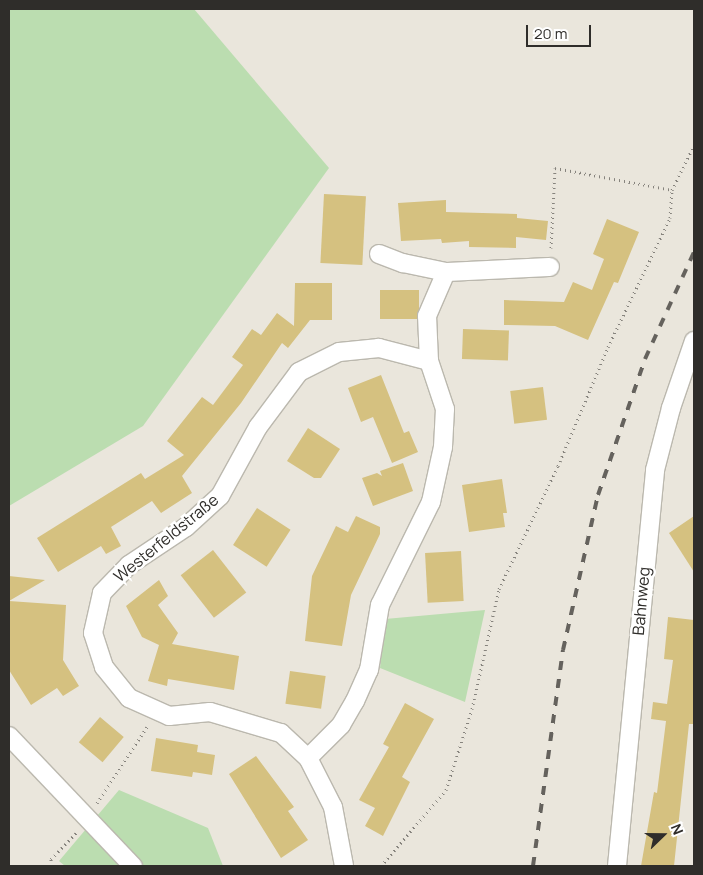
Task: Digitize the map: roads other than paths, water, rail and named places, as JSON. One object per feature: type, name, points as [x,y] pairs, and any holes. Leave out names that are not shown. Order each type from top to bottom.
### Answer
[{"type":"street","points":[[380,254],[403,264],[446,272],[550,266]]},
{"type":"street","points":[[308,758],[341,724],[356,701],[369,670],[380,605],[431,502],[443,447],[445,409],[429,361],[427,316],[446,272]]},
{"type":"street","name":"Bahnweg","points":[[617,866],[655,470],[671,408],[694,341]]},
{"type":"street","name":"Westerfeldstraße","points":[[344,866],[333,807],[308,758],[280,733],[210,712],[169,716],[129,698],[104,667],[93,633],[102,593],[128,565],[186,527],[220,496],[258,427],[299,372],[339,352],[379,348],[429,361]]},
{"type":"street","points":[[9,736],[134,866]]},
{"type":"railway","points":[[533,866],[563,650],[598,495],[645,359],[694,252]]}]
